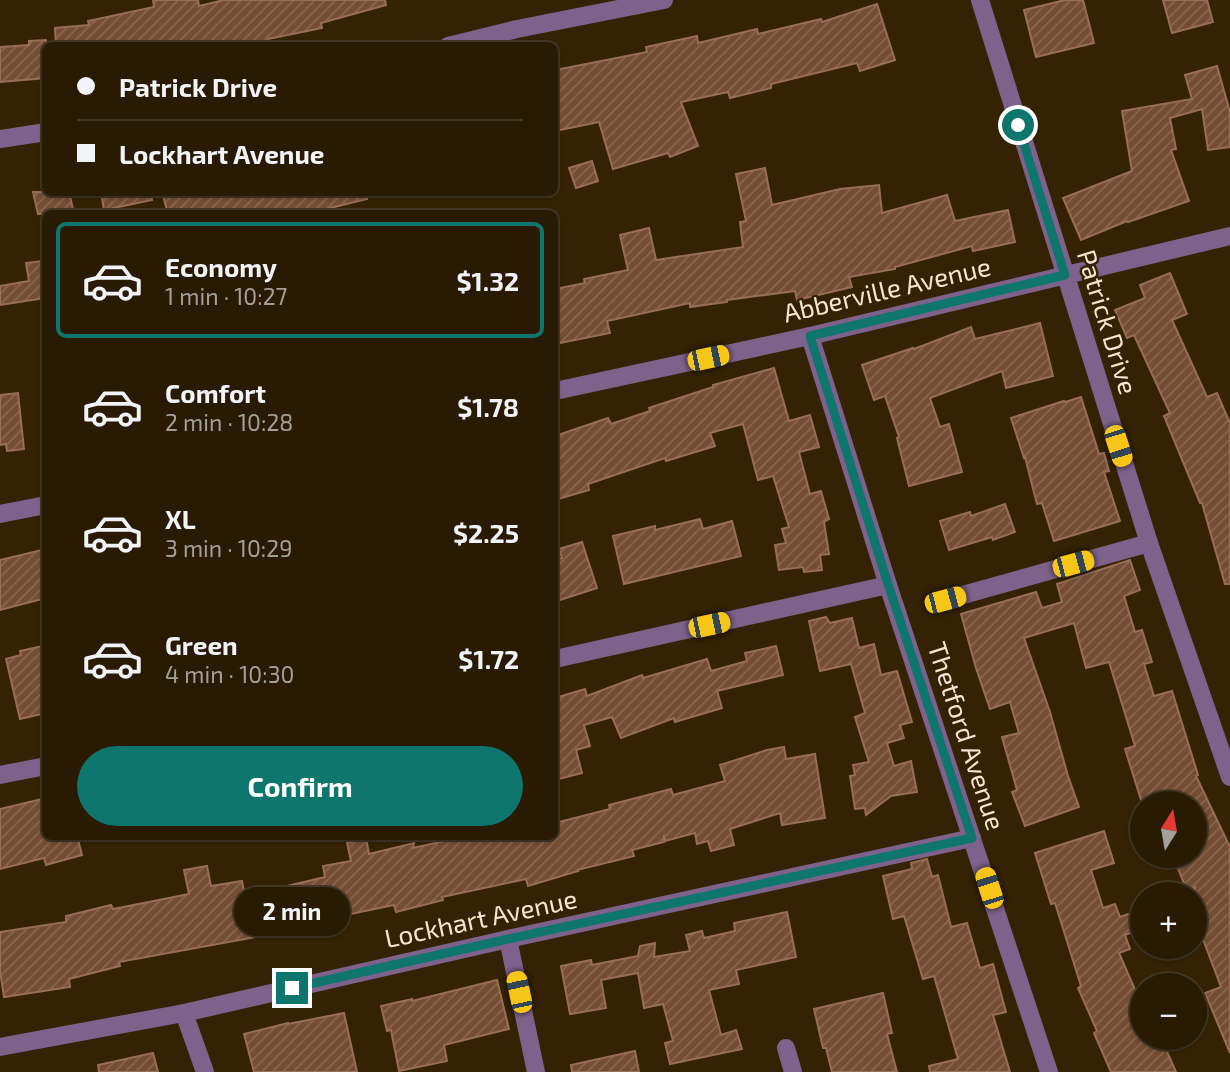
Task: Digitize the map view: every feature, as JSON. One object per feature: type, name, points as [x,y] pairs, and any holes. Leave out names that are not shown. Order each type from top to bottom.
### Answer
[{"type":"street","points":[[464,42],[664,0]]},
{"type":"street","name":"Patrick Drive","points":[[980,0],[1149,543],[1230,777]]},
{"type":"street","points":[[0,139],[42,133]]},
{"type":"street","name":"Abberville Avenue","points":[[558,390],[810,336],[1230,236]]},
{"type":"street","name":"Thetford Avenue","points":[[810,336],[888,584],[1049,1072]]},
{"type":"street","points":[[0,514],[42,506]]},
{"type":"street","points":[[945,600],[1149,543]]},
{"type":"street","points":[[558,658],[888,584]]},
{"type":"street","points":[[0,775],[42,767]]},
{"type":"street","name":"Lockhart Avenue","points":[[0,1047],[184,1013],[972,838]]},
{"type":"street","points":[[508,939],[536,1072]]},
{"type":"street","points":[[184,1013],[205,1072]]},
{"type":"street","points":[[786,1048],[793,1072]]},
{"type":"building","points":[[153,0],[198,0],[199,6],[224,0],[385,0],[386,5],[321,23],[322,28],[268,39],[269,42],[56,42],[55,28],[89,25],[88,21],[154,7]]},
{"type":"building","points":[[1065,0],[1083,0],[1094,43],[1036,57],[1024,10]]},
{"type":"building","points":[[1163,0],[1207,0],[1213,22],[1172,33]]},
{"type":"building","points":[[877,4],[895,60],[860,71],[857,63],[771,84],[771,88],[730,98],[728,92],[681,102],[698,146],[670,157],[668,153],[613,169],[599,122],[558,130],[558,69],[647,52],[646,47],[697,36],[698,43],[757,29],[758,34],[821,19],[822,22]]},
{"type":"building","points":[[46,40],[42,42],[42,78],[0,82],[0,47],[29,45],[29,41]]},
{"type":"building","points":[[1217,66],[1230,112],[1230,147],[1208,150],[1202,109],[1170,118],[1176,149],[1171,150],[1189,201],[1127,221],[1081,240],[1063,198],[1132,171],[1122,111],[1192,99],[1185,75]]},
{"type":"building","points":[[592,161],[598,181],[576,188],[569,168]]},
{"type":"building","points":[[765,168],[772,205],[840,189],[879,185],[882,213],[947,195],[955,221],[1008,210],[1015,242],[973,251],[972,246],[895,269],[849,277],[852,287],[797,300],[795,291],[690,307],[690,303],[607,321],[610,333],[558,343],[558,288],[585,283],[584,279],[628,270],[620,235],[649,228],[656,260],[743,247],[740,222],[746,221],[736,174]]},
{"type":"building","points":[[33,192],[42,192],[42,196],[70,196],[73,210],[42,210],[42,214],[38,214]]},
{"type":"building","points":[[102,196],[152,196],[152,200],[104,210]]},
{"type":"building","points":[[163,196],[367,196],[367,199],[322,210],[167,210]]},
{"type":"building","points":[[42,261],[42,299],[0,305],[0,286],[29,281],[26,263]]},
{"type":"building","points":[[1170,273],[1187,314],[1172,320],[1207,397],[1217,393],[1230,423],[1230,584],[1225,584],[1202,503],[1164,416],[1170,413],[1134,335],[1127,338],[1115,310],[1145,298],[1140,285]]},
{"type":"building","points":[[1040,323],[1053,376],[1006,388],[1002,371],[930,398],[940,427],[949,424],[962,472],[909,486],[897,438],[899,437],[885,396],[874,400],[862,365],[971,327],[975,339]]},
{"type":"building","points":[[774,368],[789,421],[810,415],[819,447],[799,452],[810,494],[821,491],[829,519],[824,522],[829,554],[820,555],[822,570],[804,572],[803,567],[779,570],[775,545],[786,543],[782,529],[789,527],[773,476],[758,480],[743,424],[710,433],[715,446],[666,461],[665,458],[588,484],[589,490],[558,499],[558,435],[608,418],[611,424],[713,385]]},
{"type":"building","points":[[18,393],[24,449],[7,451],[6,444],[0,445],[0,395]]},
{"type":"building","points":[[1081,397],[1099,454],[1104,453],[1109,471],[1104,472],[1120,521],[1054,541],[1042,503],[1037,504],[1025,457],[1011,418]]},
{"type":"building","points":[[1005,504],[1015,532],[949,550],[940,521],[970,512],[971,516]]},
{"type":"building","points":[[700,519],[703,529],[732,521],[741,556],[624,584],[613,536],[655,526],[655,530]]},
{"type":"building","points":[[582,542],[597,588],[560,600],[558,559],[562,558],[559,549]]},
{"type":"building","points":[[42,550],[42,599],[0,610],[0,560]]},
{"type":"building","points":[[1130,560],[1140,590],[1124,596],[1135,632],[1142,630],[1152,662],[1144,664],[1154,696],[1172,691],[1198,775],[1196,776],[1203,791],[1138,791],[1125,749],[1135,746],[1109,662],[1086,668],[1074,623],[1024,638],[1079,807],[1025,826],[1012,792],[1017,790],[1002,737],[1019,733],[1010,702],[990,709],[961,614],[1036,592],[1042,608],[1062,602],[1057,584]]},
{"type":"building","points":[[826,617],[830,623],[852,618],[859,648],[874,644],[881,675],[897,671],[912,722],[900,725],[904,738],[887,743],[894,766],[911,761],[917,792],[891,796],[866,815],[865,808],[855,809],[850,776],[855,775],[853,765],[869,762],[855,717],[865,713],[851,664],[820,671],[809,621]]},
{"type":"building","points":[[42,646],[42,714],[20,719],[6,659],[21,655],[20,651]]},
{"type":"building","points":[[776,646],[783,675],[717,691],[722,708],[675,722],[674,718],[621,738],[612,717],[584,725],[590,746],[576,750],[582,773],[558,779],[558,697],[585,689],[587,696],[642,675],[643,678],[707,659],[711,671],[747,661],[745,653]]},
{"type":"building","points":[[784,747],[786,759],[815,754],[825,818],[782,825],[780,813],[730,829],[734,845],[711,851],[708,841],[697,844],[695,833],[665,841],[664,835],[664,842],[632,850],[634,856],[528,886],[526,879],[442,897],[443,900],[396,912],[394,905],[307,923],[267,935],[119,962],[120,966],[69,979],[70,987],[4,997],[0,971],[0,932],[66,922],[66,916],[111,905],[113,909],[189,894],[184,870],[207,866],[211,886],[242,881],[245,896],[325,877],[323,866],[351,861],[347,843],[358,840],[366,840],[369,854],[414,843],[413,848],[449,840],[558,840],[558,822],[610,809],[609,805],[671,789],[673,795],[725,781],[720,765]]},
{"type":"building","points":[[42,799],[42,840],[78,840],[82,855],[46,865],[44,858],[0,869],[0,809]]},
{"type":"building","points":[[1208,801],[1230,847],[1230,1053],[1207,998],[1207,992],[1221,987],[1207,950],[1207,882],[1183,882],[1178,868],[1208,868]]},
{"type":"building","points":[[1104,831],[1114,863],[1091,870],[1103,908],[1115,904],[1120,917],[1130,914],[1130,933],[1125,935],[1130,949],[1119,953],[1130,978],[1130,1050],[1166,1050],[1176,1072],[1111,1072],[1078,988],[1081,986],[1055,903],[1051,904],[1035,853]]},
{"type":"building","points":[[927,859],[932,877],[938,875],[951,927],[967,923],[980,968],[993,964],[1006,1012],[993,1015],[1010,1072],[930,1072],[929,1066],[958,1059],[934,976],[923,979],[904,916],[893,919],[883,876],[912,869],[911,863]]},
{"type":"building","points":[[787,912],[796,957],[736,970],[739,984],[709,990],[721,1035],[736,1030],[742,1049],[670,1064],[665,1043],[673,1041],[663,1004],[644,1008],[638,973],[601,980],[606,1008],[570,1014],[561,966],[591,960],[592,965],[638,956],[640,946],[655,943],[654,957],[690,951],[686,935],[702,931],[704,938],[735,931],[734,923]]},
{"type":"building","points":[[497,980],[509,1029],[444,1045],[447,1061],[399,1071],[391,1030],[387,1031],[381,1006]]},
{"type":"building","points":[[883,993],[892,1033],[887,1034],[897,1072],[832,1072],[814,1009]]},
{"type":"building","points":[[344,1013],[357,1072],[254,1072],[244,1034]]},
{"type":"building","points":[[635,1051],[639,1072],[572,1072],[571,1065]]},
{"type":"building","points":[[153,1053],[158,1072],[99,1072],[98,1065]]},
{"type":"route","points":[[292,988],[972,838],[810,336],[1065,275],[1018,125]]}]
